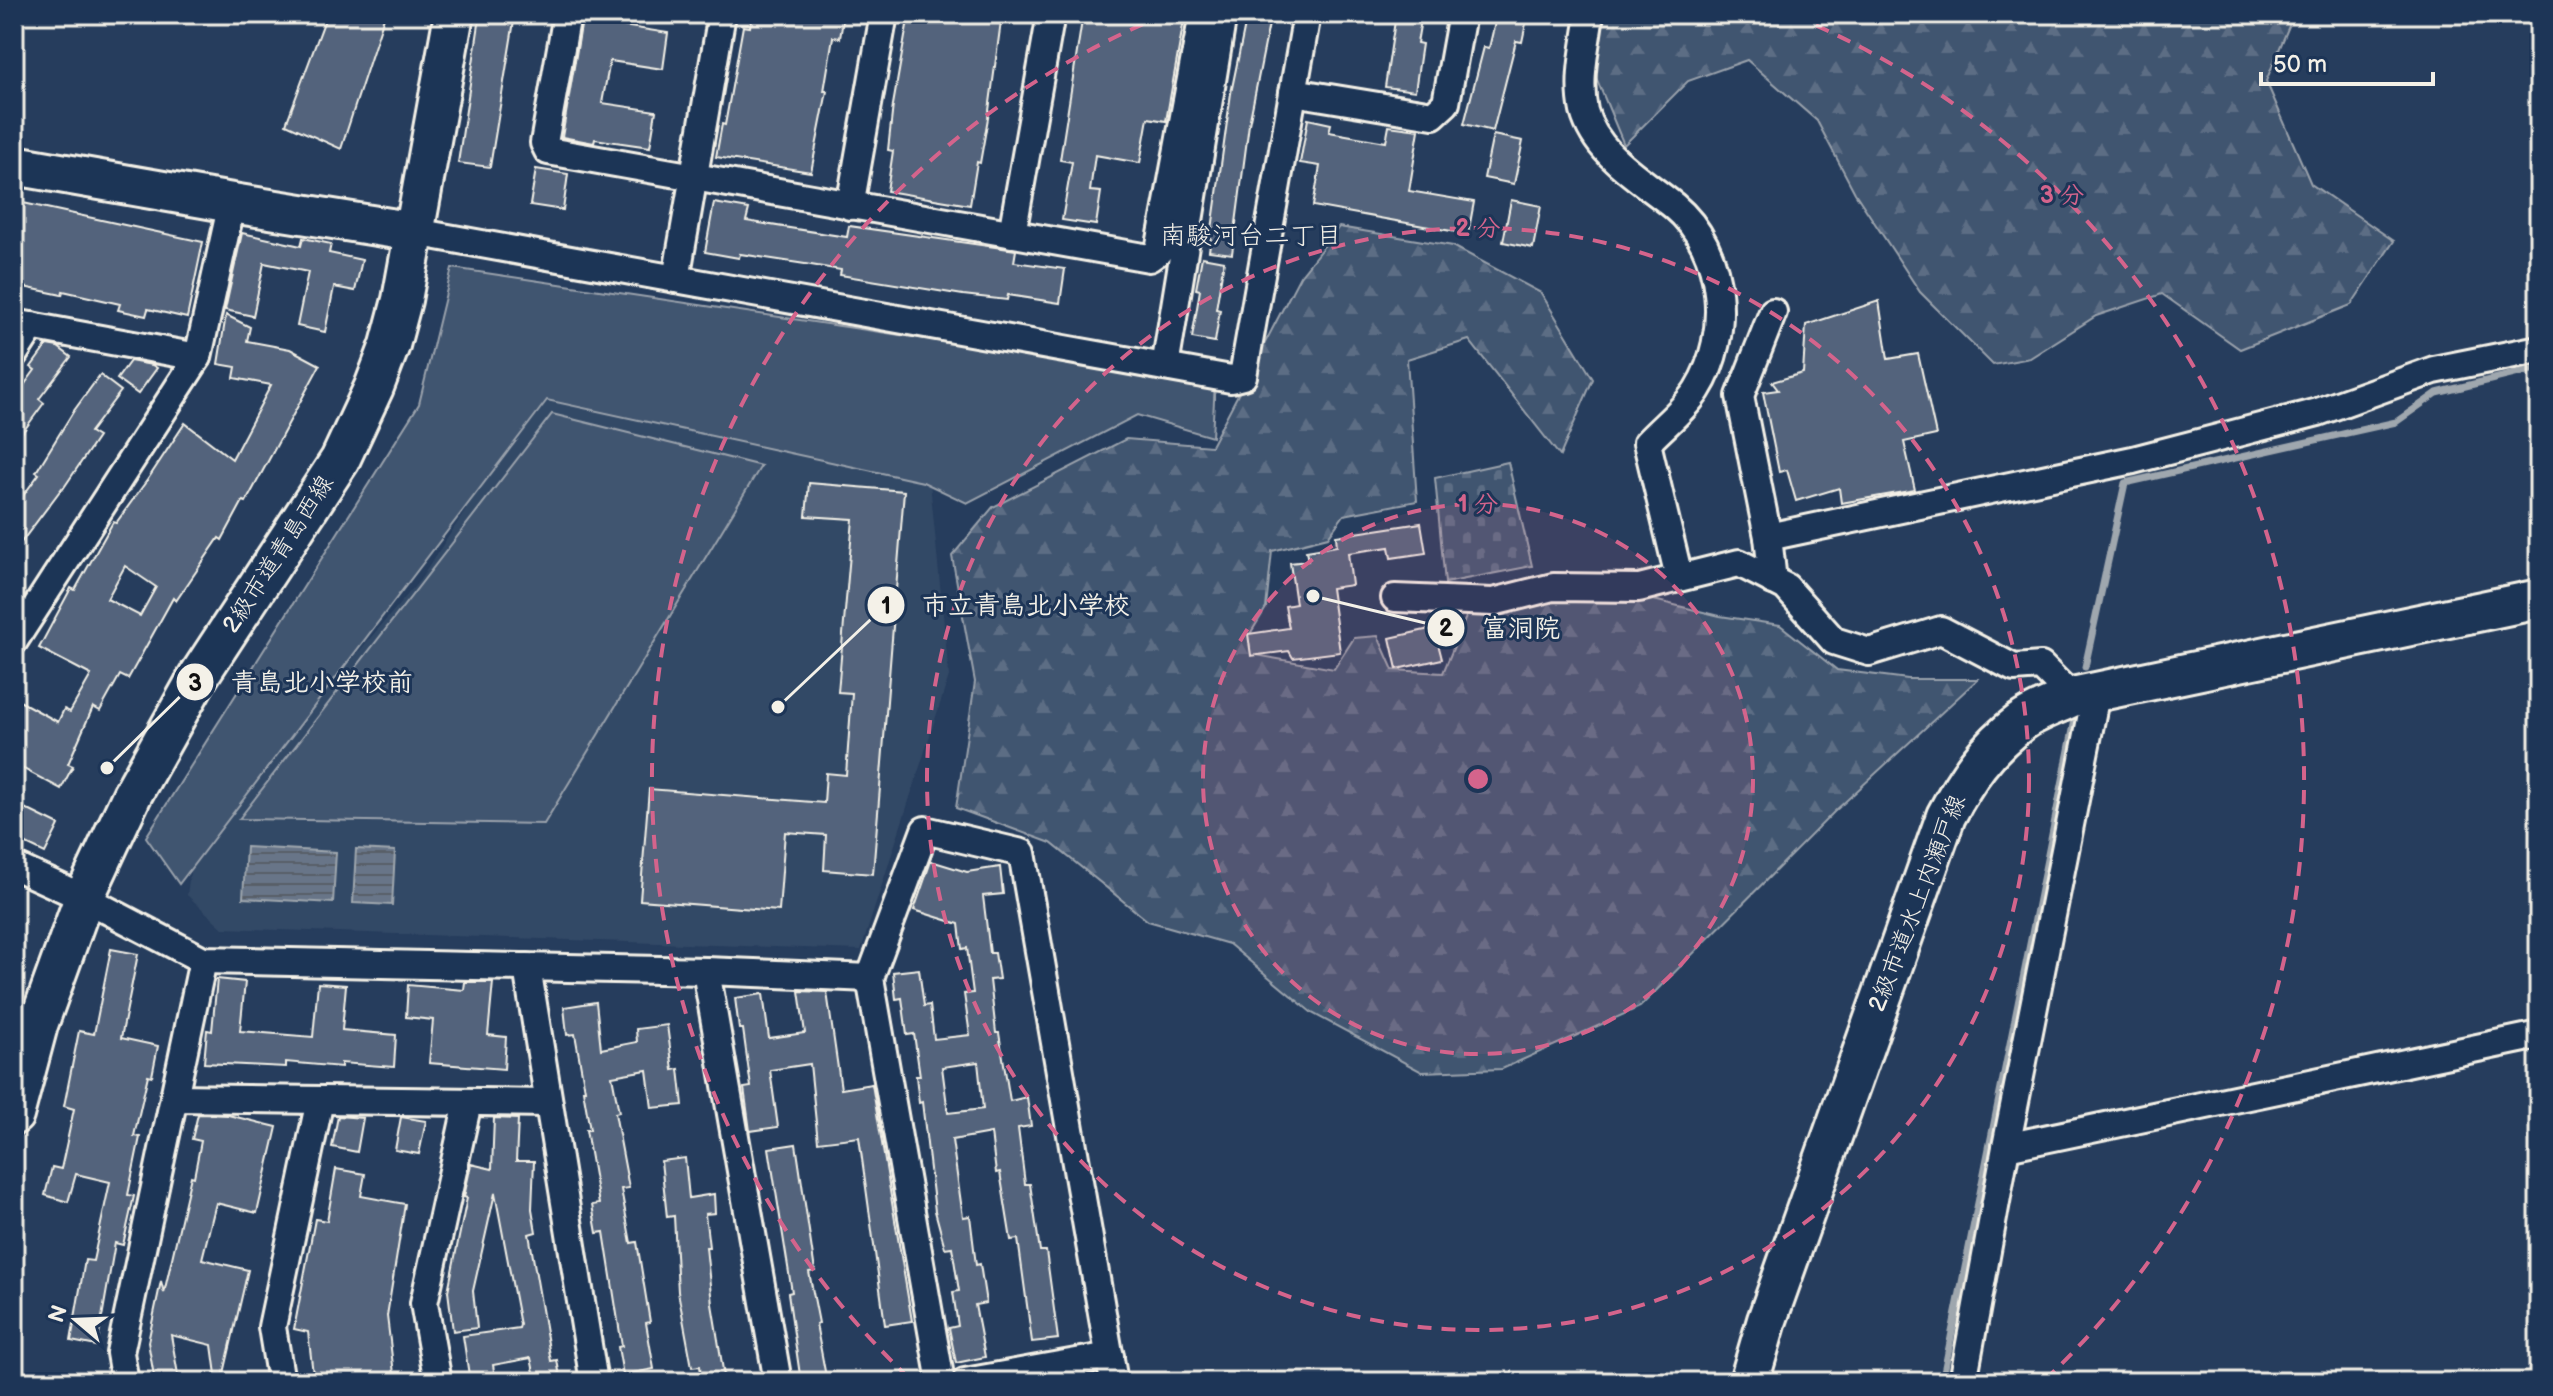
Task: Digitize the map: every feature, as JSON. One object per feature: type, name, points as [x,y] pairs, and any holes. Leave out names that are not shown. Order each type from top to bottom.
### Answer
[{"type":"street","name":"2級市道青島西線","points":[[14,1115],[38,1025],[84,898],[132,795],[198,677],[340,460],[374,387],[390,345],[415,232],[454,14]]},
{"type":"street","points":[[567,14],[544,143],[548,151],[1149,258],[1159,251],[1203,14]]},
{"type":"street","points":[[676,279],[722,14]]},
{"type":"street","points":[[850,206],[884,14]]},
{"type":"street","points":[[1012,234],[1051,14]]},
{"type":"street","points":[[1165,367],[1223,14]]},
{"type":"street","points":[[14,165],[415,232],[1231,379],[1243,376],[1307,14]]},
{"type":"street","points":[[1293,92],[1433,115],[1446,103],[1462,14]]},
{"type":"street","points":[[1590,14],[1581,84],[1585,112],[1597,139],[1618,163],[1678,209],[1701,238],[1717,282],[1721,321],[1713,355],[1697,390],[1647,443],[1679,577]]},
{"type":"street","points":[[14,641],[198,357],[232,203]]},
{"type":"street","points":[[1773,312],[1740,396],[1768,537],[1773,581]]},
{"type":"street","points":[[14,354],[23,325],[198,357]]},
{"type":"street","points":[[1768,537],[2133,460],[2318,412],[2434,370],[2539,349]]},
{"type":"street","points":[[1395,598],[1493,602],[1553,587],[1639,588],[1739,563],[1786,587],[1834,641],[1869,652],[1941,630],[2014,668],[2041,666],[2084,696],[1963,1382]]},
{"type":"street","name":"2級市道水上内瀬戸線","points":[[1749,1382],[1767,1320],[1946,816],[1967,776],[1990,750],[2022,721],[2084,696],[2539,599]]},
{"type":"street","points":[[941,1382],[870,978],[925,830],[1022,853],[1114,1382]]},
{"type":"street","points":[[14,866],[84,898],[203,960],[706,971],[870,978]]},
{"type":"street","points":[[125,1382],[120,1353],[203,960]]},
{"type":"street","points":[[527,967],[594,1382]]},
{"type":"street","points":[[706,971],[778,1382]]},
{"type":"street","points":[[2006,1147],[2539,1035]]},
{"type":"street","points":[[175,1098],[547,1103]]},
{"type":"street","points":[[281,1382],[272,1327],[320,1100]]},
{"type":"street","points":[[438,1382],[424,1303],[468,1102]]},
{"type":"street","points":[[965,1382],[1110,1356]]},
{"type":"shaded area","points":[[539,398],[930,483],[949,676],[861,950],[223,928],[187,895],[194,844],[420,580]]},
{"type":"shaded area","points":[[246,847],[336,852],[333,903],[243,898]]},
{"type":"shaded area","points":[[356,849],[395,851],[392,905],[353,903]]},
{"type":"green space","points":[[1603,14],[2294,14],[2266,81],[2311,184],[2394,241],[2351,305],[2240,349],[2162,294],[2096,316],[2030,358],[1993,365],[1920,292],[1855,193],[1817,121],[1747,60],[1688,81],[1624,145],[1595,75]]},
{"type":"green space","points":[[1339,227],[1453,246],[1541,293],[1593,379],[1560,456],[1469,340],[1407,359],[1417,501],[1344,515],[1328,537],[1272,551],[1266,608],[1250,634],[1256,655],[1334,669],[1354,638],[1378,636],[1393,670],[1443,673],[1475,595],[1558,577],[1720,616],[1780,625],[1837,670],[1908,679],[1978,679],[1834,812],[1640,1007],[1502,1069],[1422,1072],[1312,1013],[1229,944],[1148,921],[1051,843],[956,808],[975,682],[952,556],[993,507],[1126,439],[1211,446],[1300,276]]},
{"type":"green space","points":[[452,268],[1215,382],[1212,437],[1137,415],[967,503],[923,482],[547,400],[179,884],[146,837],[419,404]]},
{"type":"green space","points":[[552,414],[761,466],[544,824],[239,819]]},
{"type":"green space","points":[[1508,462],[1532,566],[1445,583],[1435,478]]},
{"type":"building","points":[[327,14],[385,14],[341,149],[286,124]]},
{"type":"building","points":[[583,14],[618,14],[616,25],[668,33],[663,69],[610,61],[602,103],[656,111],[650,147],[562,137]]},
{"type":"building","points":[[752,14],[844,14],[840,38],[833,37],[824,91],[827,91],[811,172],[716,157],[743,26],[750,27]]},
{"type":"building","points":[[909,14],[1002,14],[988,118],[970,205],[887,191],[893,151],[888,150],[893,105]]},
{"type":"building","points":[[1083,14],[1185,14],[1166,121],[1148,118],[1140,163],[1095,155],[1090,191],[1101,192],[1096,225],[1062,220],[1072,162],[1060,160]]},
{"type":"building","points":[[1396,14],[1422,14],[1417,43],[1422,44],[1415,91],[1385,87]]},
{"type":"building","points":[[1497,14],[1528,14],[1522,42],[1516,41],[1493,131],[1464,124],[1484,47],[1489,48]]},
{"type":"building","points":[[1247,15],[1270,19],[1249,124],[1232,254],[1209,251],[1231,93]]},
{"type":"building","points":[[480,17],[514,21],[490,167],[458,163]]},
{"type":"building","points":[[1308,119],[1331,124],[1329,132],[1386,142],[1389,126],[1419,130],[1409,191],[1474,202],[1468,234],[1313,206],[1320,166],[1300,163]]},
{"type":"building","points":[[1493,135],[1523,141],[1514,184],[1484,178]]},
{"type":"building","points":[[536,169],[568,174],[563,210],[530,205]]},
{"type":"building","points":[[1511,200],[1541,206],[1533,248],[1503,242]]},
{"type":"building","points":[[14,201],[203,242],[187,318],[148,309],[146,316],[118,310],[120,304],[63,291],[62,295],[14,285]]},
{"type":"building","points":[[714,203],[749,209],[746,221],[802,230],[847,237],[849,226],[1016,250],[1014,262],[1065,269],[1060,303],[1008,295],[1007,300],[963,295],[840,275],[841,270],[805,264],[705,252]]},
{"type":"building","points":[[242,233],[301,246],[303,238],[331,244],[329,253],[362,260],[355,291],[334,287],[325,332],[297,326],[308,272],[264,263],[253,316],[225,310]]},
{"type":"building","points":[[1202,257],[1224,261],[1216,309],[1220,310],[1215,342],[1192,338]]},
{"type":"building","points":[[1879,301],[1888,359],[1918,354],[1936,435],[1904,442],[1915,490],[1841,503],[1839,488],[1796,501],[1787,470],[1779,472],[1763,392],[1778,390],[1772,382],[1803,373],[1806,325]]},
{"type":"building","points":[[226,315],[250,327],[247,341],[290,349],[320,365],[222,540],[219,538],[176,601],[173,598],[128,679],[120,675],[100,711],[93,707],[68,764],[73,766],[61,789],[14,764],[14,698],[58,722],[64,709],[70,712],[91,675],[39,648],[71,588],[75,590],[113,522],[116,523],[148,479],[185,423],[232,459],[271,385],[234,378],[236,367],[218,364]],"holes":[[[125,566],[156,587],[140,616],[107,599]]]},
{"type":"building","points":[[47,345],[58,347],[71,357],[39,399],[44,403],[14,444],[14,399],[35,370],[31,367]]},
{"type":"building","points":[[130,361],[157,368],[138,394],[117,379]]},
{"type":"building","points":[[100,375],[121,391],[90,432],[98,437],[63,489],[14,552],[14,508],[39,474],[36,472],[73,412]]},
{"type":"building","points":[[809,483],[904,491],[873,874],[824,870],[826,835],[785,832],[779,911],[640,900],[649,789],[824,803],[826,773],[846,775],[852,693],[838,692],[853,519],[806,516]]},
{"type":"building","points":[[1421,523],[1426,553],[1391,558],[1389,547],[1348,553],[1352,585],[1331,588],[1340,652],[1293,658],[1289,651],[1251,656],[1248,634],[1289,628],[1285,606],[1296,604],[1290,563],[1308,561],[1306,551],[1337,546],[1336,536]]},
{"type":"building","points":[[1434,628],[1442,659],[1397,669],[1390,638]]},
{"type":"building","points":[[14,803],[59,825],[45,853],[14,838]]},
{"type":"building","points":[[931,861],[967,872],[1000,867],[1003,894],[983,896],[990,953],[995,953],[999,979],[990,980],[996,1033],[999,1033],[1010,1101],[1027,1097],[1031,1126],[1018,1128],[1025,1184],[1030,1184],[1040,1251],[1046,1251],[1058,1339],[1032,1342],[1018,1239],[1011,1240],[1000,1172],[996,1173],[991,1133],[952,1140],[963,1217],[970,1216],[976,1265],[980,1264],[986,1303],[975,1305],[985,1357],[956,1363],[949,1328],[958,1326],[953,1292],[959,1291],[952,1247],[945,1248],[935,1211],[922,1102],[919,1103],[916,1076],[920,1076],[914,1034],[907,1035],[902,998],[896,999],[893,972],[919,969],[924,1006],[930,1005],[934,1039],[970,1035],[964,994],[973,993],[967,948],[962,949],[959,924],[914,910]],"holes":[[[978,1062],[983,1109],[948,1113],[942,1067]]]},
{"type":"building","points":[[111,949],[138,954],[121,1038],[158,1046],[134,1136],[140,1137],[128,1195],[134,1196],[123,1245],[115,1243],[97,1346],[71,1341],[85,1260],[93,1261],[110,1182],[76,1174],[68,1202],[45,1195],[52,1167],[61,1169],[74,1109],[64,1106],[79,1031],[94,1034]]},
{"type":"building","points":[[217,979],[245,982],[240,1031],[313,1037],[318,983],[346,985],[342,1030],[396,1035],[394,1067],[341,1063],[341,1067],[286,1062],[286,1067],[204,1063],[207,1030],[212,1031]]},
{"type":"building","points":[[465,982],[493,982],[488,1035],[506,1037],[504,1069],[429,1063],[433,1020],[406,1017],[408,985],[464,990]]},
{"type":"building","points":[[799,991],[827,992],[841,1089],[872,1084],[912,1321],[885,1325],[859,1137],[818,1142],[810,1064],[770,1070],[778,1127],[750,1131],[744,1088],[751,1087],[735,998],[763,994],[769,1038],[805,1033]]},
{"type":"building","points":[[596,1002],[601,1049],[637,1042],[636,1029],[667,1025],[673,1070],[679,1069],[683,1105],[652,1108],[647,1070],[612,1076],[619,1112],[615,1113],[629,1188],[621,1189],[631,1243],[637,1242],[654,1369],[623,1375],[618,1347],[622,1346],[604,1232],[597,1233],[592,1205],[599,1204],[586,1130],[590,1130],[585,1090],[575,1034],[567,1035],[564,1007]]},
{"type":"building","points":[[198,1114],[228,1115],[277,1127],[257,1213],[216,1203],[202,1259],[248,1270],[222,1382],[217,1382],[212,1345],[171,1335],[179,1380],[155,1382],[148,1342],[161,1281],[164,1293],[191,1176],[194,1177],[201,1141],[192,1139]]},
{"type":"building","points":[[338,1116],[363,1118],[357,1152],[332,1147]]},
{"type":"building","points":[[401,1117],[426,1121],[419,1154],[395,1150]]},
{"type":"building","points":[[494,1118],[518,1119],[516,1161],[534,1161],[532,1209],[536,1232],[529,1234],[551,1361],[557,1360],[561,1382],[536,1382],[531,1358],[493,1365],[496,1382],[470,1382],[463,1336],[519,1328],[520,1325],[495,1193],[473,1291],[477,1328],[453,1331],[448,1291],[467,1198],[464,1197],[471,1164],[492,1169]]},
{"type":"building","points":[[796,1144],[815,1271],[809,1272],[827,1382],[801,1382],[788,1293],[792,1292],[769,1148]]},
{"type":"building","points":[[685,1158],[689,1198],[714,1194],[715,1213],[705,1214],[709,1247],[706,1247],[725,1382],[702,1382],[700,1366],[692,1367],[678,1292],[674,1216],[667,1217],[661,1161]]},
{"type":"building","points":[[336,1169],[365,1174],[361,1196],[405,1204],[387,1316],[395,1382],[314,1382],[308,1332],[294,1329],[315,1219],[327,1221]]},
{"type":"waterway","points":[[2085,667],[2125,483],[2396,422],[2437,393],[2539,368]]},
{"type":"waterway","points":[[1942,1382],[2075,720]]},
{"type":"place","name":"富洞院","points":[[1313,596]]},
{"type":"place","name":"市立青島北小学校","points":[[778,707]]},
{"type":"place","name":"青島北小学校前","points":[[107,768]]},
{"type":"district","name":"南駿河台二丁目","points":[[1251,236]]}]
